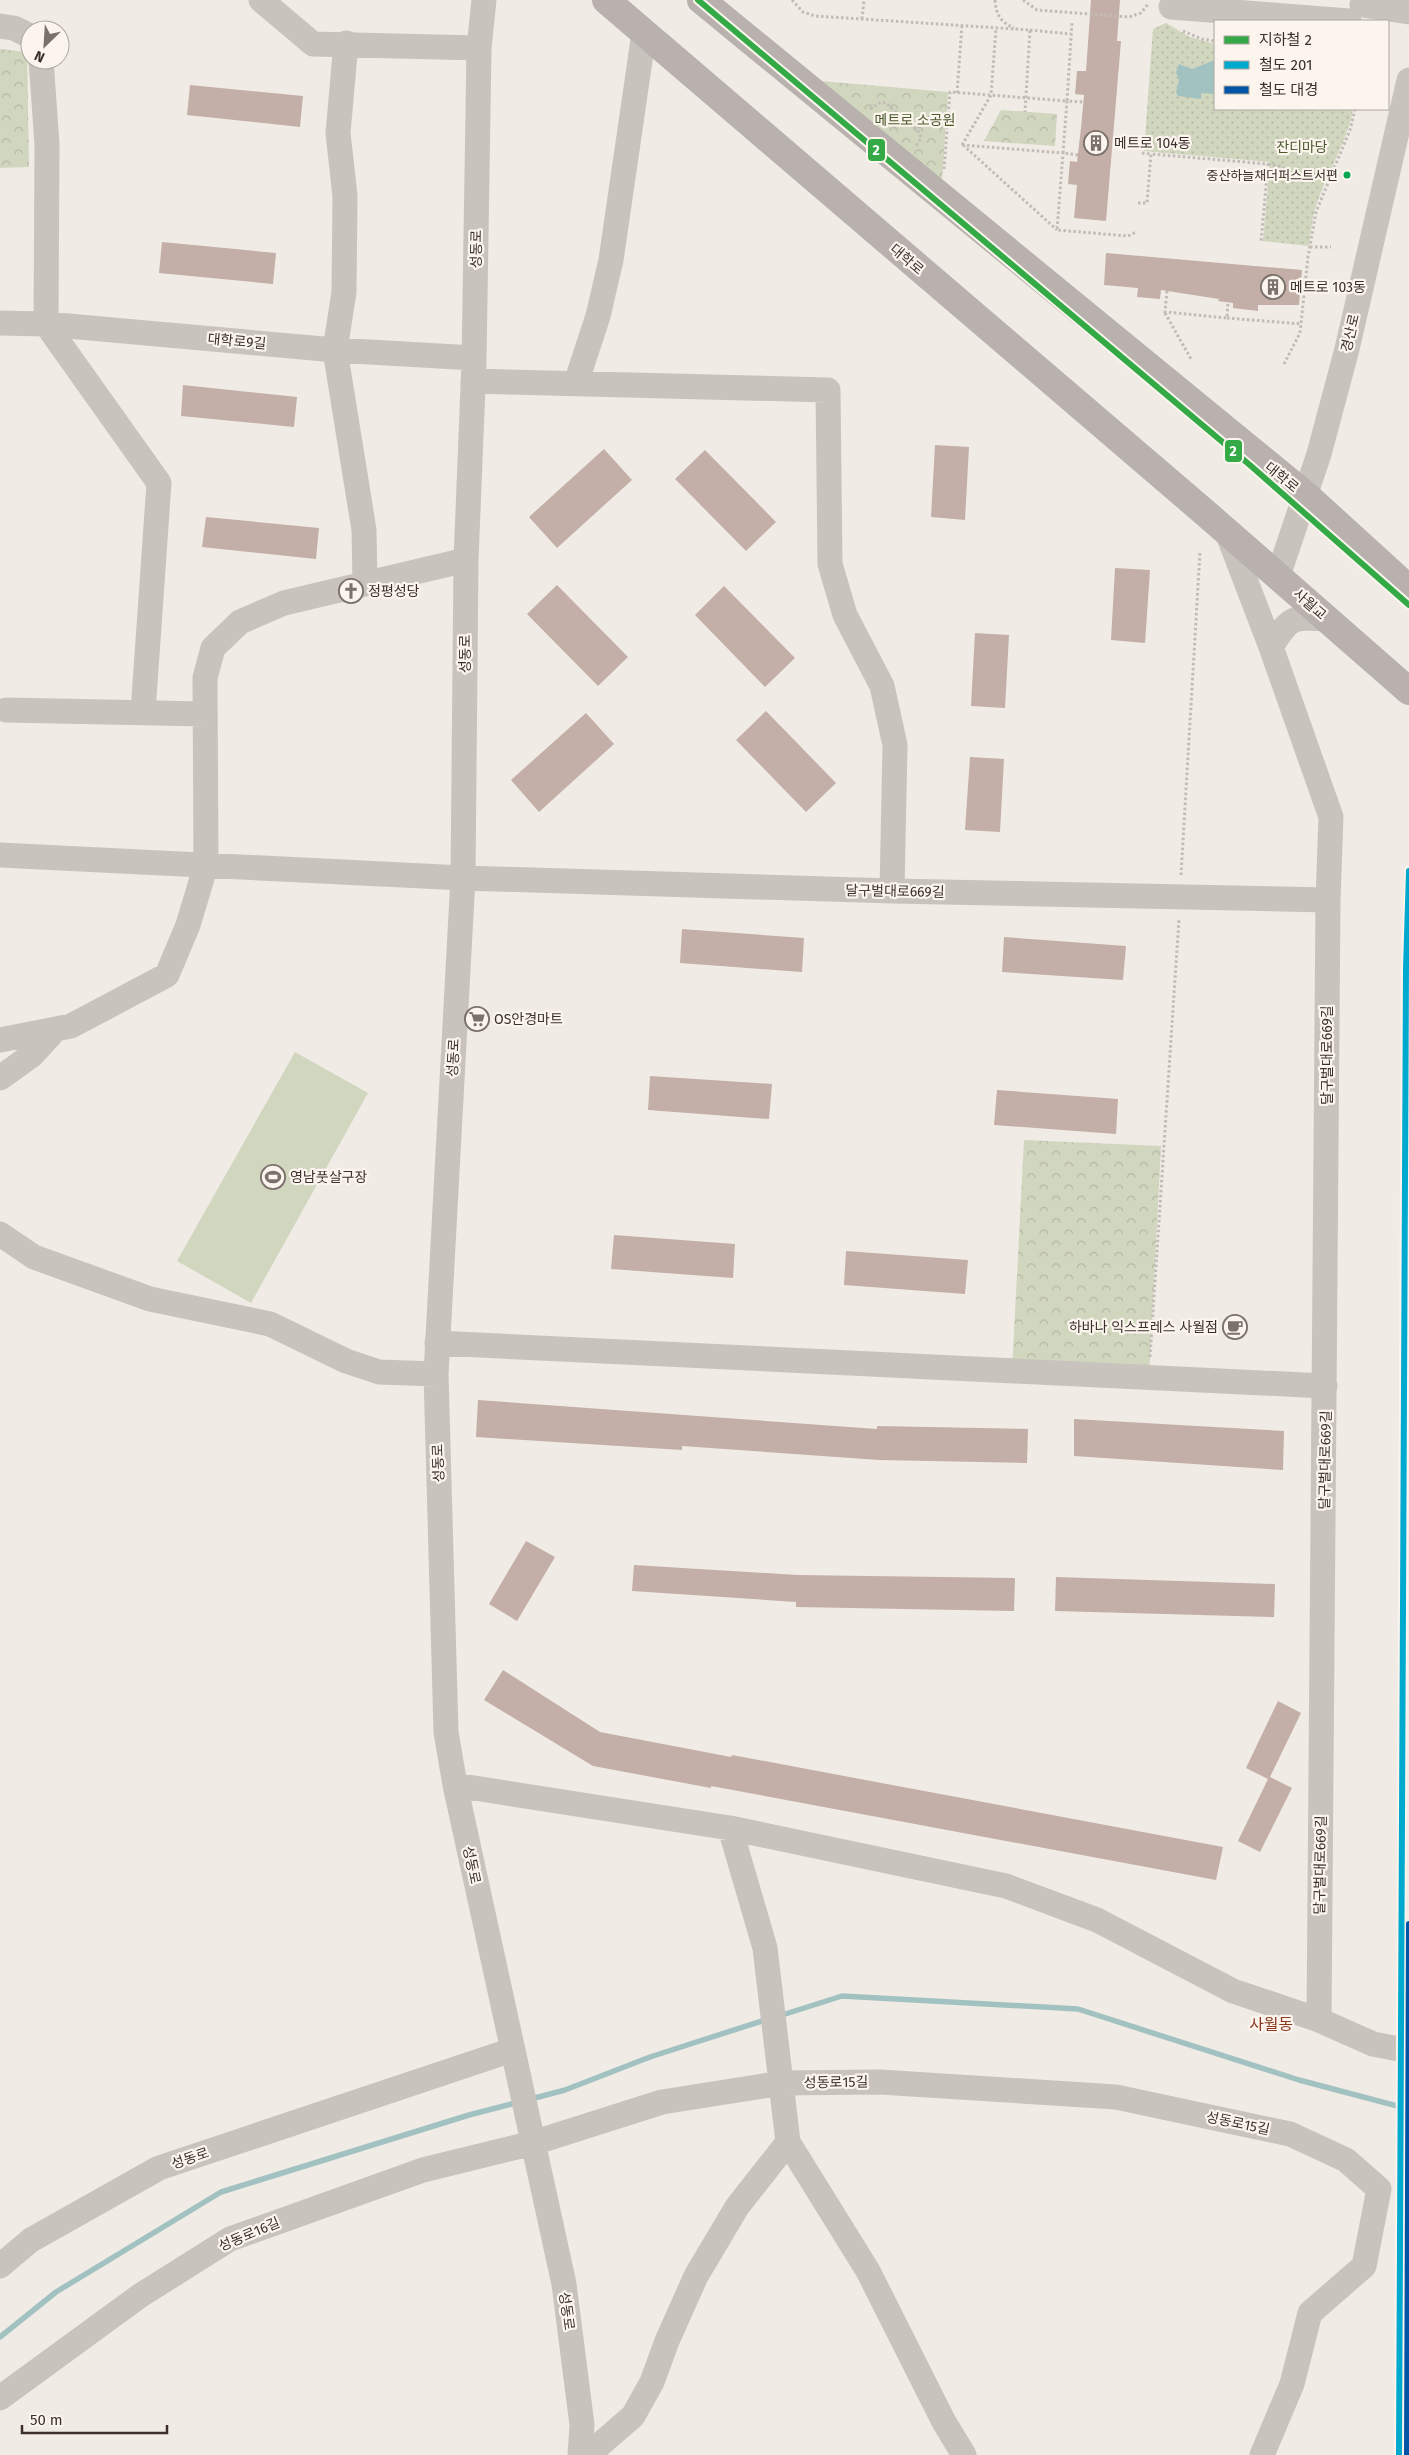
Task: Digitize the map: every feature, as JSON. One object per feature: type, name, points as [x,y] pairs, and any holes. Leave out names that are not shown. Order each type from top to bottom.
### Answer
[{"type":"main road","name":"대학로","points":[[606,0],[1219,524]]},
{"type":"main road","name":"대학로","points":[[701,0],[1306,496],[1409,589]]},
{"type":"main road","name":"사월교","points":[[1219,524],[1409,691]]},
{"type":"street","points":[[261,0],[313,44],[346,43],[478,48]]},
{"type":"street","name":"성동로","points":[[484,0],[478,48],[474,369],[466,560],[463,878],[436,1374],[446,1732],[455,1786],[564,2284],[581,2415],[580,2455]]},
{"type":"street","points":[[1160,4],[1356,13],[1409,12]]},
{"type":"street","points":[[0,26],[20,31]]},
{"type":"street","points":[[576,383],[598,316],[611,260],[644,33]]},
{"type":"street","points":[[346,43],[338,133],[345,196],[344,292],[335,350],[364,530],[365,584]]},
{"type":"street","points":[[41,70],[47,144],[46,324],[159,484],[143,712]]},
{"type":"street","name":"경산로","points":[[1278,576],[1306,496],[1346,349],[1409,80]]},
{"type":"street","name":"대학로9길","points":[[0,323],[46,324],[335,350],[576,383],[828,390],[830,564],[845,615],[882,686],[895,745],[892,891]]},
{"type":"street","name":"달구벌대로669길","points":[[1219,524],[1271,647],[1330,817],[1319,2020]]},
{"type":"street","points":[[0,1040],[71,1026],[167,975],[188,925],[206,865],[205,678],[213,648],[240,622],[284,603],[466,560]]},
{"type":"street","points":[[1271,647],[1284,626],[1292,620],[1305,617],[1326,618]]},
{"type":"street","points":[[6,710],[205,714]]},
{"type":"street","name":"달구벌대로669길","points":[[0,855],[463,878],[892,891],[1328,900]]},
{"type":"street","points":[[0,1078],[6,1076],[32,1055],[56,1029]]},
{"type":"street","points":[[0,1234],[34,1257],[150,1299],[270,1324],[346,1361],[379,1372],[436,1374]]},
{"type":"street","points":[[437,1343],[1325,1386]]},
{"type":"street","points":[[455,1786],[730,1828],[1006,1886],[1097,1920],[1233,1991],[1319,2020],[1374,2044],[1409,2051]]},
{"type":"street","points":[[730,1828],[765,1948],[788,2142],[868,2272],[944,2422],[964,2455]]},
{"type":"street","name":"성동로","points":[[0,2266],[31,2240],[159,2168],[514,2054]]},
{"type":"street","name":"성동로15길","points":[[782,2083],[880,2082],[1116,2097],[1290,2134],[1346,2160],[1379,2189],[1364,2266],[1310,2313],[1292,2384],[1262,2455]]},
{"type":"street","name":"성동로16길","points":[[0,2398],[141,2295],[230,2239],[423,2170],[533,2141],[662,2102],[782,2083]]},
{"type":"street","points":[[588,2455],[633,2416],[652,2382],[667,2341],[696,2276],[737,2206],[788,2142]]},
{"type":"path","points":[[792,0],[798,8],[808,14],[1030,30]]},
{"type":"path","points":[[862,19],[864,0]]},
{"type":"path","points":[[995,0],[996,11],[1002,22],[1014,28],[1071,34]]},
{"type":"path","points":[[1023,0],[1029,7],[1037,10],[1128,17],[1160,4]]},
{"type":"path","points":[[1057,230],[1072,22]]},
{"type":"path","points":[[957,92],[962,25]]},
{"type":"path","points":[[962,145],[991,95],[996,28]]},
{"type":"path","points":[[1025,112],[1030,30]]},
{"type":"path","points":[[1180,30],[1202,39],[1214,41]]},
{"type":"path","points":[[943,178],[950,92],[1083,102]]},
{"type":"path","points":[[866,112],[878,103],[886,103],[920,132],[921,138],[914,151]]},
{"type":"path","points":[[1284,364],[1298,337],[1302,324],[1310,247],[1318,205],[1350,130],[1355,110]]},
{"type":"path","points":[[962,145],[1078,155]]},
{"type":"path","points":[[962,145],[1057,230],[1128,236],[1136,232]]},
{"type":"path","points":[[1142,153],[1268,164],[1282,167],[1298,178],[1306,178],[1320,171],[1326,171],[1332,175]]},
{"type":"path","points":[[1138,203],[1147,204],[1151,154]]},
{"type":"path","points":[[1262,242],[1268,164]]},
{"type":"path","points":[[1310,247],[1331,247]]},
{"type":"path","points":[[1167,291],[1165,312],[1190,359]]},
{"type":"path","points":[[1227,318],[1228,302]]},
{"type":"path","points":[[1165,312],[1302,324]]},
{"type":"path","points":[[1149,1377],[1200,552]]},
{"type":"green space","name":"잔디마당","points":[[1166,23],[1190,37],[1214,44],[1214,110],[1353,110],[1342,145],[1315,208],[1309,246],[1263,241],[1270,162],[1144,151],[1153,29]]},
{"type":"green space","points":[[0,49],[20,51],[20,70],[27,70],[29,167],[0,168]]},
{"type":"green space","name":"메트로 소공원","points":[[821,81],[948,92],[942,182]]},
{"type":"green space","points":[[1001,110],[1057,114],[1055,146],[984,141]]},
{"type":"green space","name":"영남풋살구장","points":[[295,1052],[368,1093],[251,1303],[177,1261]]},
{"type":"green space","points":[[1024,1140],[1161,1146],[1149,1377],[1012,1371]]},
{"type":"water","points":[[1214,60],[1214,94],[1201,93],[1201,99],[1178,96],[1176,92],[1179,80],[1176,72],[1179,64],[1192,69]]},
{"type":"building","points":[[1091,0],[1120,0],[1117,41],[1121,41],[1106,221],[1074,218],[1077,185],[1068,184],[1070,161],[1077,162],[1084,95],[1075,94],[1077,71],[1086,71]]},
{"type":"building","points":[[190,85],[303,96],[300,127],[187,115]]},
{"type":"building","points":[[162,242],[276,253],[273,284],[159,273]]},
{"type":"building","points":[[1106,253],[1302,270],[1299,305],[1258,305],[1258,311],[1233,308],[1233,303],[1218,301],[1219,299],[1161,290],[1160,299],[1137,297],[1138,288],[1104,285]]},
{"type":"building","points":[[183,385],[297,397],[294,427],[181,416]]},
{"type":"building","points":[[935,445],[969,447],[965,520],[931,517]]},
{"type":"building","points":[[604,449],[632,480],[557,548],[529,517]]},
{"type":"building","points":[[705,450],[776,522],[746,551],[675,479]]},
{"type":"building","points":[[206,517],[319,528],[316,559],[202,547]]},
{"type":"building","points":[[1115,568],[1150,570],[1145,643],[1111,640]]},
{"type":"building","points":[[557,585],[628,657],[598,686],[527,614]]},
{"type":"building","points":[[724,586],[795,658],[765,687],[695,615]]},
{"type":"building","points":[[975,633],[1009,635],[1005,708],[971,706]]},
{"type":"building","points":[[766,711],[836,783],[806,812],[736,740]]},
{"type":"building","points":[[586,713],[614,744],[539,812],[511,780]]},
{"type":"building","points":[[970,757],[1004,759],[1000,832],[965,830]]},
{"type":"building","points":[[682,929],[804,938],[802,972],[680,963]]},
{"type":"building","points":[[1004,937],[1126,946],[1123,980],[1002,972]]},
{"type":"building","points":[[650,1076],[772,1084],[769,1119],[648,1110]]},
{"type":"building","points":[[997,1090],[1118,1099],[1116,1134],[994,1125]]},
{"type":"building","points":[[614,1235],[735,1244],[733,1278],[611,1269]]},
{"type":"building","points":[[846,1251],[968,1260],[965,1294],[844,1285]]},
{"type":"building","points":[[478,1400],[877,1429],[877,1426],[1028,1429],[1027,1463],[879,1460],[682,1446],[682,1450],[476,1437]]},
{"type":"building","points":[[1074,1419],[1284,1431],[1283,1470],[1074,1456]]},
{"type":"building","points":[[526,1541],[555,1557],[517,1621],[489,1604]]},
{"type":"building","points":[[634,1565],[797,1575],[1015,1578],[1014,1611],[796,1607],[796,1602],[632,1591]]},
{"type":"building","points":[[1056,1577],[1275,1584],[1274,1617],[1055,1611]]},
{"type":"building","points":[[503,1670],[600,1732],[1223,1847],[1216,1880],[711,1786],[711,1788],[593,1766],[484,1700]]},
{"type":"building","points":[[1278,1701],[1301,1713],[1270,1777],[1292,1788],[1260,1852],[1238,1841],[1268,1779],[1246,1768]]},
{"type":"waterway","points":[[779,2016],[842,1996],[1078,2009],[1299,2080],[1409,2109]]},
{"type":"waterway","points":[[531,2099],[565,2090],[650,2057],[768,2019]]},
{"type":"waterway","points":[[0,2337],[56,2292],[221,2192],[469,2115],[519,2102]]},
{"type":"metro line","name":"2","points":[[698,0],[1251,466],[1409,605]]},
{"type":"rail line","name":"201","points":[[1399,2455],[1406,968],[1409,871]]},
{"type":"rail line","name":"대경","points":[[1407,2455],[1409,1924]]},
{"type":"place","name":"메트로 104동","points":[[1096,143]]},
{"type":"place","name":"중산하늘채더퍼스트서편","points":[[1347,175]]},
{"type":"place","name":"메트로 103동","points":[[1273,287]]},
{"type":"place","name":"정평성당","points":[[351,591]]},
{"type":"place","name":"OS안경마트","points":[[477,1019]]},
{"type":"place","name":"영남풋살구장","points":[[273,1177]]},
{"type":"place","name":"하바나 익스프레스 사월점","points":[[1235,1327]]},
{"type":"district","name":"사월동","points":[[1271,2024]]}]
